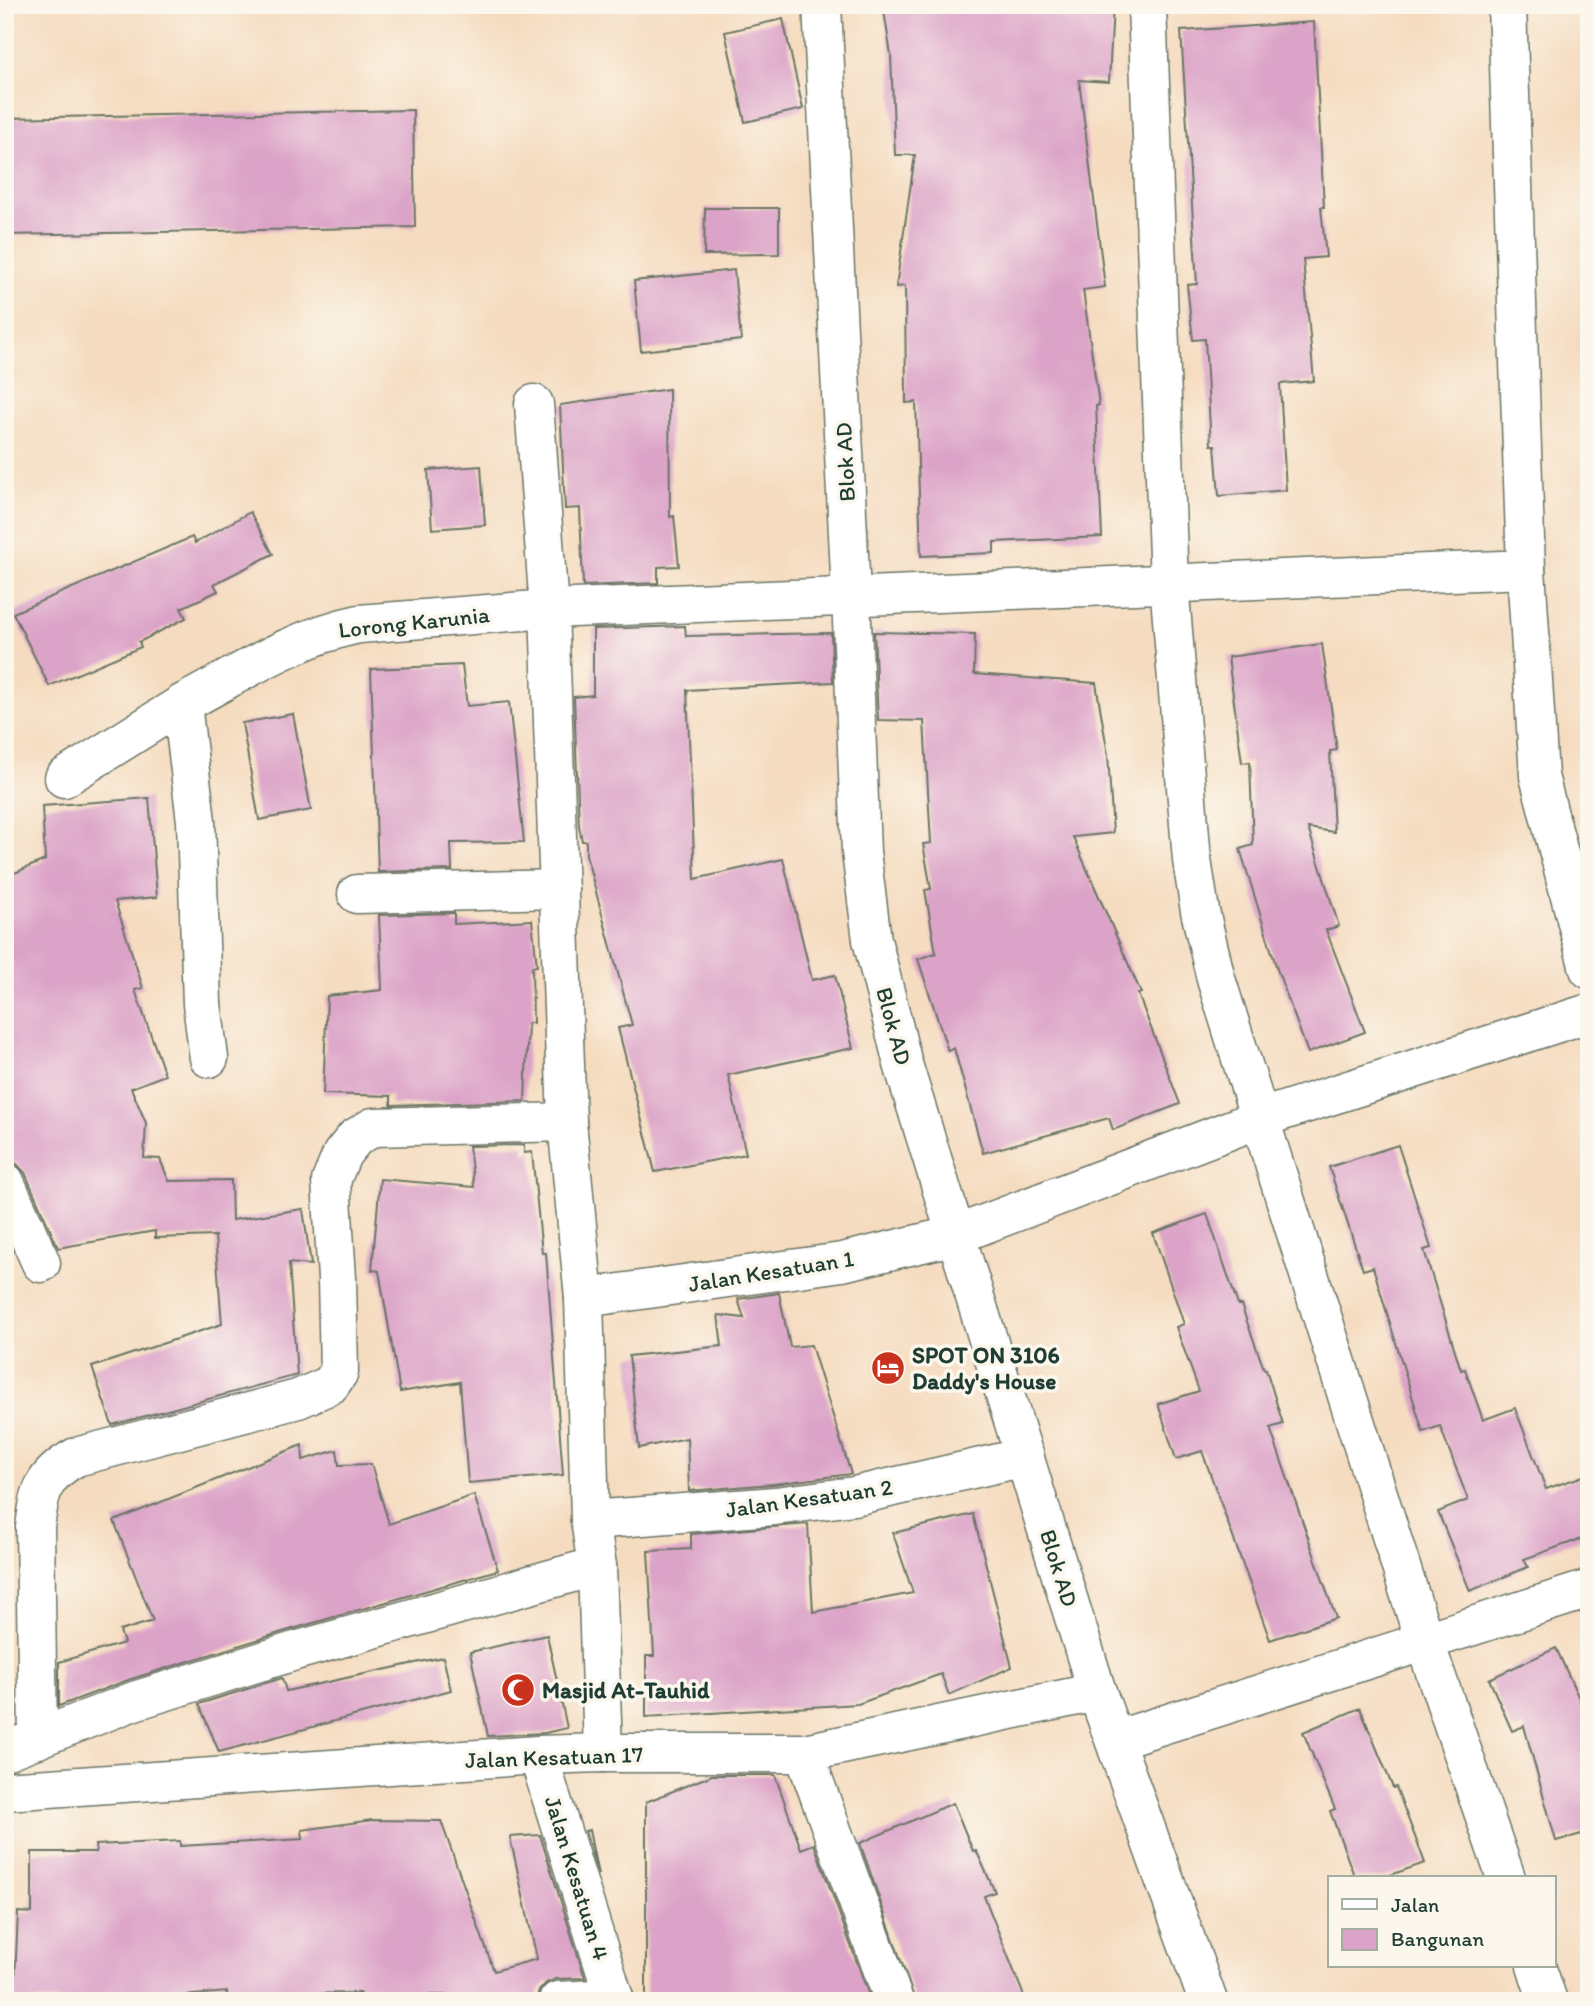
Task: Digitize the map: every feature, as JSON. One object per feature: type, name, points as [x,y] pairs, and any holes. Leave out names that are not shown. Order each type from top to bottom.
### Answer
[{"type":"street","name":"Blok AD","points":[[822,5],[861,852],[872,940],[903,1064],[1097,1692],[1208,2001]]},
{"type":"street","points":[[1147,5],[1169,583],[1192,860],[1200,911],[1216,979],[1424,1640],[1505,1876]]},
{"type":"street","points":[[1507,5],[1526,569],[1539,776],[1589,969]]},
{"type":"street","points":[[534,404],[549,609],[567,1122],[584,1298],[590,1520],[597,1566],[603,1753]]},
{"type":"street","name":"Lorong Karunia","points":[[64,778],[182,704],[307,638],[331,629],[368,623],[549,609],[1526,569]]},
{"type":"street","points":[[182,704],[196,821],[202,1004],[209,1058]]},
{"type":"street","points":[[357,894],[559,889]]},
{"type":"street","name":"Jalan Kesatuan 1","points":[[584,1298],[842,1262],[956,1235],[1261,1118],[1589,1013]]},
{"type":"street","points":[[567,1122],[373,1127],[355,1138],[342,1154],[331,1181],[339,1372],[330,1385],[298,1399],[76,1457],[58,1467],[46,1481],[38,1503],[22,1745],[134,1701],[283,1654],[597,1566]]},
{"type":"street","points":[[5,1182],[41,1263]]},
{"type":"street","name":"Jalan Kesatuan 2","points":[[590,1520],[775,1506],[853,1496],[1024,1457]]},
{"type":"street","points":[[1115,1740],[1589,1589]]},
{"type":"street","name":"Jalan Kesatuan 17","points":[[5,1791],[538,1755],[804,1753],[1097,1692]]},
{"type":"street","points":[[804,1753],[894,2001]]},
{"type":"street","name":"Jalan Kesatuan 4","points":[[538,1755],[615,1999]]},
{"type":"street","points":[[1537,1968],[1548,2001]]},
{"type":"street","points":[[558,2001],[615,1999]]},
{"type":"building","points":[[883,5],[1113,5],[1109,82],[1079,80],[1105,287],[1083,290],[1099,405],[1096,406],[1102,537],[994,542],[994,553],[921,556],[916,402],[906,403],[905,286],[896,287],[915,155],[895,155],[891,55]]},
{"type":"building","points":[[783,19],[803,109],[745,122],[725,32]]},
{"type":"building","points":[[1314,22],[1324,207],[1321,207],[1326,257],[1303,259],[1314,381],[1280,384],[1286,490],[1219,496],[1215,445],[1211,445],[1205,339],[1193,340],[1187,285],[1197,284],[1181,31]]},
{"type":"building","points":[[413,110],[415,227],[5,235],[5,118]]},
{"type":"building","points":[[705,208],[779,208],[779,254],[704,255]]},
{"type":"building","points":[[734,270],[741,340],[641,351],[634,281]]},
{"type":"building","points":[[669,389],[670,517],[674,516],[679,566],[658,567],[658,583],[583,586],[580,508],[565,509],[560,405]]},
{"type":"building","points":[[481,466],[485,525],[432,529],[428,470]]},
{"type":"building","points":[[250,512],[273,554],[214,584],[218,591],[181,608],[186,618],[139,642],[141,647],[49,686],[13,613],[192,537],[195,543]]},
{"type":"building","points":[[685,626],[686,636],[831,633],[833,682],[687,690],[695,879],[783,859],[812,980],[835,975],[853,1048],[728,1075],[746,1154],[655,1172],[618,1028],[632,1025],[586,855],[586,841],[582,841],[579,826],[574,697],[593,695],[593,629]]},
{"type":"building","points":[[874,632],[975,634],[974,674],[1096,683],[1108,755],[1113,833],[1073,837],[1141,993],[1138,994],[1180,1104],[1113,1130],[1109,1118],[983,1153],[954,1048],[948,1051],[918,959],[936,953],[925,890],[931,889],[923,844],[931,843],[924,721],[878,720]]},
{"type":"building","points":[[1322,644],[1337,750],[1330,751],[1334,832],[1308,828],[1339,926],[1326,930],[1365,1032],[1308,1053],[1277,969],[1240,849],[1253,845],[1250,762],[1242,763],[1228,657]]},
{"type":"building","points":[[462,665],[467,706],[509,702],[524,842],[451,843],[452,870],[378,872],[371,669]]},
{"type":"building","points":[[293,714],[311,810],[259,820],[242,723]]},
{"type":"building","points":[[149,798],[157,897],[115,901],[143,988],[135,990],[165,1075],[131,1088],[146,1123],[144,1158],[160,1159],[169,1181],[231,1180],[232,1220],[303,1209],[311,1265],[289,1263],[297,1375],[112,1425],[92,1367],[222,1324],[215,1236],[155,1238],[155,1231],[58,1248],[25,1173],[17,1164],[5,1160],[5,877],[45,860],[42,806]]},
{"type":"building","points":[[454,913],[454,924],[532,920],[537,966],[532,967],[533,1023],[528,1023],[525,1101],[391,1105],[391,1096],[323,1094],[327,996],[382,990],[379,915]]},
{"type":"building","points":[[524,1145],[524,1153],[532,1152],[542,1253],[546,1253],[563,1475],[468,1483],[460,1382],[400,1392],[379,1271],[372,1270],[380,1179],[474,1187],[469,1146]]},
{"type":"building","points":[[1398,1145],[1431,1248],[1424,1250],[1461,1370],[1465,1369],[1483,1420],[1515,1408],[1546,1489],[1589,1474],[1589,1536],[1524,1559],[1528,1567],[1470,1591],[1438,1512],[1468,1500],[1440,1426],[1423,1432],[1373,1267],[1363,1270],[1329,1167]]},
{"type":"building","points":[[1207,1214],[1238,1305],[1241,1305],[1266,1369],[1283,1424],[1270,1428],[1336,1618],[1270,1640],[1202,1451],[1176,1459],[1158,1404],[1199,1391],[1176,1327],[1184,1324],[1153,1233]]},
{"type":"building","points":[[779,1293],[790,1347],[811,1345],[851,1474],[689,1491],[687,1438],[639,1448],[629,1356],[722,1346],[718,1315],[744,1318],[738,1299]]},
{"type":"building","points":[[302,1445],[303,1460],[337,1450],[339,1465],[371,1464],[389,1524],[474,1495],[498,1570],[289,1630],[128,1680],[59,1706],[59,1662],[124,1643],[120,1631],[153,1621],[114,1521]]},
{"type":"building","points":[[973,1514],[1012,1667],[949,1695],[941,1674],[858,1704],[646,1717],[646,1656],[654,1656],[648,1551],[691,1549],[691,1534],[808,1524],[813,1612],[913,1593],[893,1533]]},
{"type":"building","name":"Masjid At-Tauhid","points":[[547,1635],[567,1728],[545,1733],[488,1736],[470,1652]]},
{"type":"building","points":[[1556,1648],[1589,1720],[1589,1832],[1556,1841],[1524,1726],[1512,1731],[1489,1679]]},
{"type":"building","points":[[443,1657],[451,1690],[219,1752],[199,1704],[282,1678],[286,1691]]},
{"type":"building","points":[[1360,1708],[1393,1788],[1396,1787],[1425,1863],[1388,1876],[1354,1876],[1330,1811],[1335,1809],[1303,1732]]},
{"type":"building","points":[[712,1775],[775,1775],[801,1849],[814,1844],[871,2001],[646,2001],[646,1802]]},
{"type":"building","points":[[953,1803],[973,1851],[976,1850],[995,1892],[984,1896],[1026,2001],[915,2001],[860,1843]]},
{"type":"building","points":[[372,1820],[441,1821],[494,1971],[537,1959],[510,1837],[540,1835],[585,1978],[556,1979],[546,1983],[537,1997],[514,2001],[457,2001],[455,1995],[360,2000],[360,1993],[290,1994],[255,2001],[228,2001],[227,1992],[124,2001],[14,2001],[18,1912],[32,1913],[32,1852],[96,1852],[95,1845],[180,1841],[180,1846],[303,1839],[302,1830]]},
{"type":"building","points":[[589,1830],[598,1875],[585,1831]]},
{"type":"place","name":"SPOT ON 3106 Daddy's House","points":[[888,1368]]},
{"type":"place","name":"Masjid At-Tauhid","points":[[518,1690]]}]
